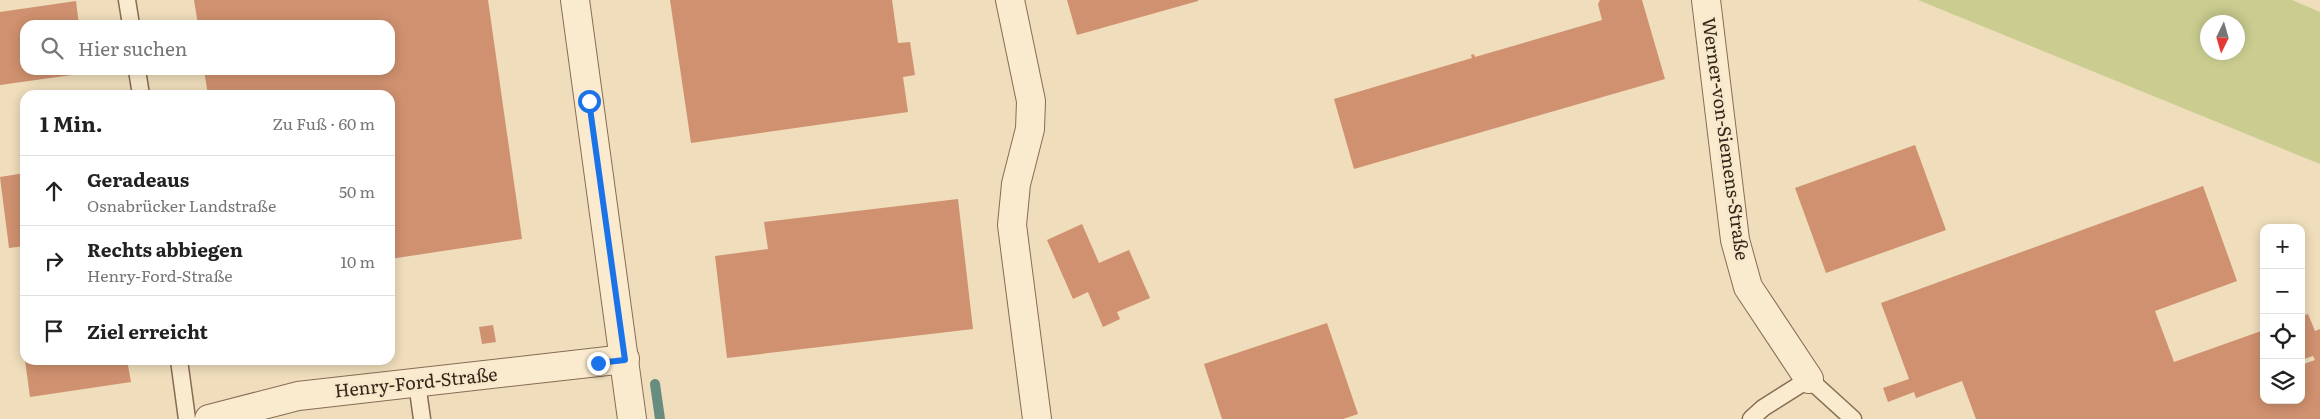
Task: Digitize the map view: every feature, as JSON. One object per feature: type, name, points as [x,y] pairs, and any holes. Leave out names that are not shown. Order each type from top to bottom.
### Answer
[{"type":"street","points":[[575,0],[632,419]]},
{"type":"street","points":[[1010,0],[1031,100],[1030,129],[1016,184],[1012,225],[1037,419]]},
{"type":"street","name":"Werner-von-Siemens-Straße","points":[[1706,0],[1735,240],[1745,278],[1748,287],[1809,379]]},
{"type":"street","name":"Henry-Ford-Straße","points":[[209,419],[298,396],[625,360]]},
{"type":"lane","points":[[127,0],[130,20]]},
{"type":"lane","points":[[138,75],[140,90]]},
{"type":"lane","points":[[180,365],[187,419]]},
{"type":"lane","points":[[1752,419],[1763,408],[1809,379],[1852,419]]},
{"type":"lane","points":[[417,383],[422,419]]},
{"type":"green space","points":[[1918,0],[2292,0],[2320,12],[2320,164]]},
{"type":"building","points":[[194,0],[488,0],[522,239],[395,258],[395,90],[207,90],[205,75],[395,75],[395,20],[197,20]]},
{"type":"building","points":[[670,0],[892,0],[898,43],[910,42],[915,75],[903,77],[908,112],[691,143]]},
{"type":"building","points":[[1067,0],[1198,0],[1198,1],[1077,35]]},
{"type":"building","points":[[1600,0],[1642,0],[1665,79],[1354,169],[1334,99],[1472,58],[1471,55],[1474,54],[1475,57],[1602,20],[1598,4]]},
{"type":"building","points":[[76,1],[78,20],[20,20],[20,75],[72,75],[0,85],[0,12]]},
{"type":"building","points":[[1915,145],[1946,230],[1826,273],[1795,188]]},
{"type":"building","points":[[20,174],[20,247],[9,248],[0,177]]},
{"type":"building","points":[[2203,186],[2237,281],[2155,311],[2174,362],[2260,331],[2260,404],[2305,404],[2305,364],[2315,360],[2313,356],[2305,359],[2305,315],[2308,314],[2315,331],[2320,329],[2320,419],[1976,419],[1962,381],[1916,398],[1914,392],[1888,402],[1883,388],[1909,379],[1881,303]]},
{"type":"building","points":[[958,199],[973,329],[727,358],[715,256],[768,249],[764,222]]},
{"type":"building","points":[[1082,224],[1099,263],[1129,250],[1150,298],[1117,312],[1120,319],[1103,327],[1088,292],[1073,299],[1047,240]]},
{"type":"building","points":[[1327,323],[1358,414],[1343,419],[1222,419],[1204,364]]},
{"type":"building","points":[[493,325],[496,342],[482,344],[479,327]]},
{"type":"building","points":[[26,365],[128,365],[131,382],[30,397]]},
{"type":"waterway","points":[[655,384],[660,419]]},
{"type":"route","points":[[589,101],[625,360],[598,363]]}]
